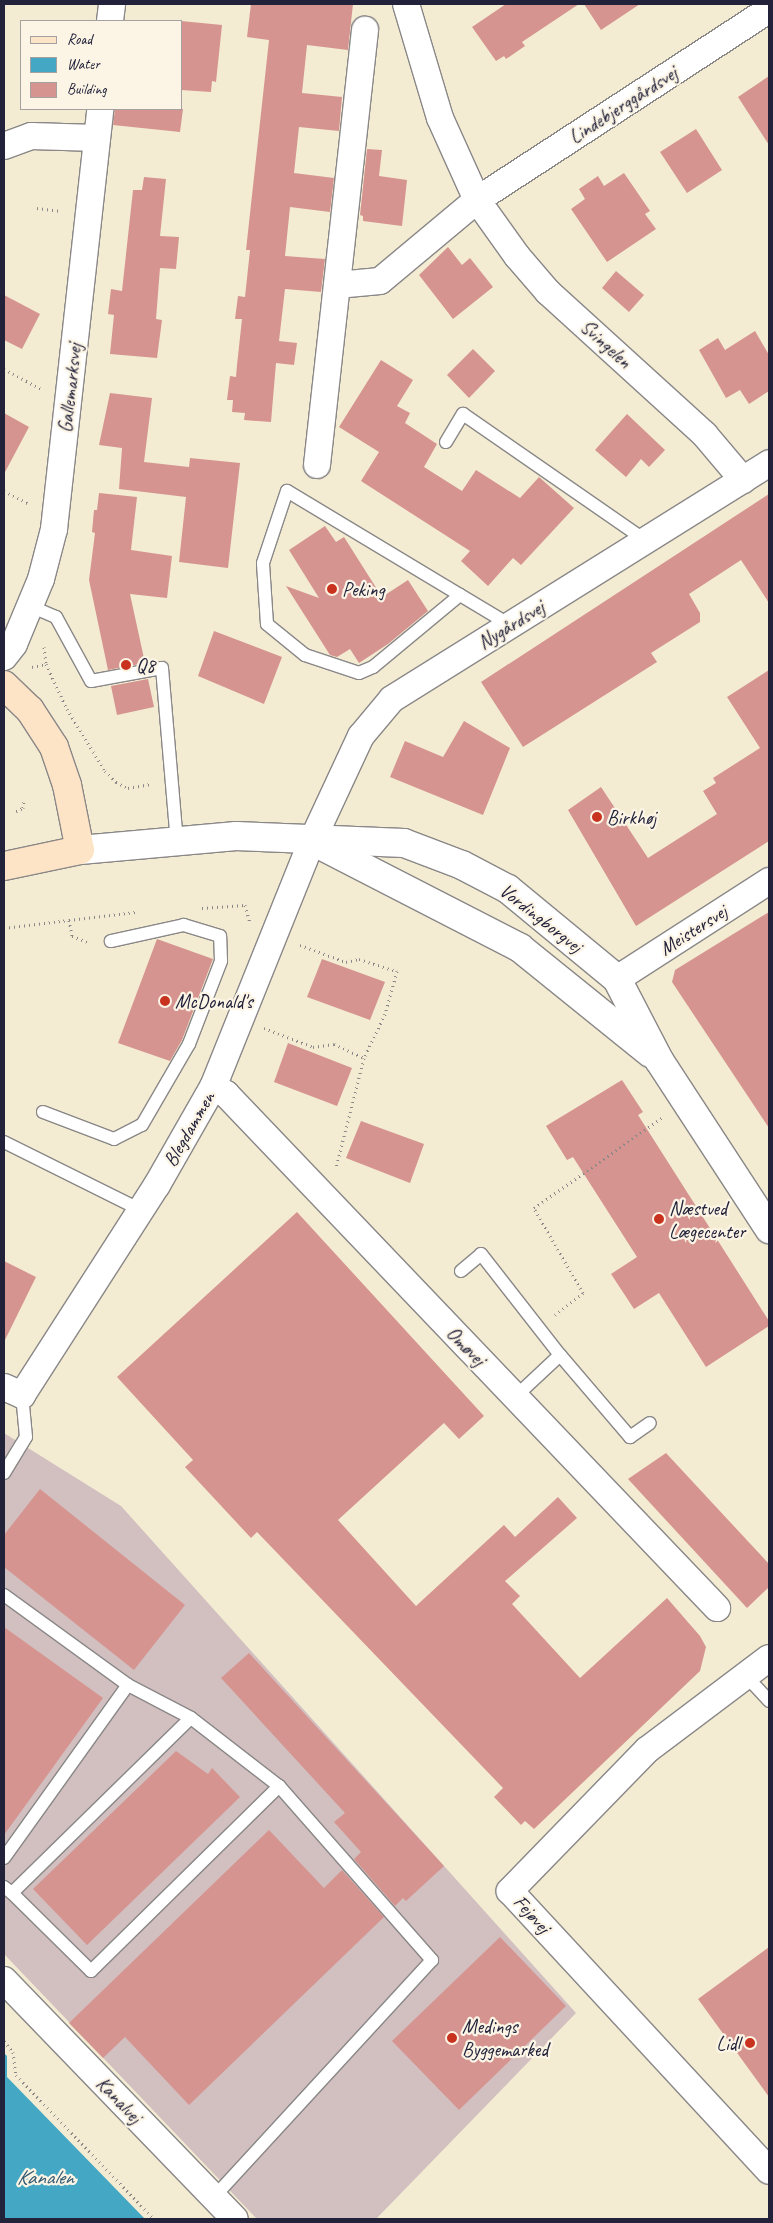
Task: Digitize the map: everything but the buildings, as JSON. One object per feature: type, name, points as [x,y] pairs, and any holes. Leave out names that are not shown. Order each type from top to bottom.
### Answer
[{"type":"main road","points":[[4,685],[30,710],[54,747],[66,785],[80,850],[4,866]]},
{"type":"street","points":[[110,20],[112,4]]},
{"type":"street","name":"Svingelen","points":[[406,4],[440,118],[478,200],[517,256],[548,292],[705,435],[743,480]]},
{"type":"street","name":"Lindebjerggårdsvej","points":[[478,200],[769,10]]},
{"type":"street","points":[[317,464],[364,30]]},
{"type":"street","name":"Gallemarksvej","points":[[4,658],[40,611],[54,529],[100,110]]},
{"type":"street","points":[[4,146],[31,136],[96,138]]},
{"type":"street","points":[[337,285],[380,281],[478,200]]},
{"type":"street","name":"Nygårdsvej","points":[[312,841],[361,736],[392,699],[769,463]]},
{"type":"street","name":"Vordingborgvej","points":[[80,850],[236,836],[312,841],[404,843],[462,865],[508,889],[616,978],[659,1060],[769,1229]]},
{"type":"street","name":"Vordingborgvej","points":[[312,841],[520,948],[659,1060]]},
{"type":"street","name":"Blegdammen","points":[[13,1391],[141,1210],[213,1087],[312,841]]},
{"type":"street","name":"Meistersvej","points":[[616,978],[769,881]]},
{"type":"street","name":"Omøvej","points":[[213,1087],[226,1094],[717,1608]]},
{"type":"street","name":"Fejøvej","points":[[766,2161],[510,1891],[647,1750],[769,1658]]},
{"type":"street","name":"Kanalvej","points":[[4,1980],[235,2219]]},
{"type":"lane","points":[[446,442],[463,414],[644,540]]},
{"type":"lane","points":[[460,595],[373,666],[359,673],[305,655],[267,624],[263,563],[287,491],[510,625]]},
{"type":"lane","points":[[40,611],[56,617],[91,681],[162,668],[176,842]]},
{"type":"lane","points":[[44,1112],[114,1139],[142,1125],[189,1044],[220,961],[220,936],[184,925],[111,941]]},
{"type":"lane","points":[[4,1142],[141,1210]]},
{"type":"lane","points":[[461,1271],[481,1254],[560,1355],[630,1437],[650,1423]]},
{"type":"lane","points":[[516,1397],[560,1355]]},
{"type":"lane","points":[[4,1473],[26,1437],[13,1391]]},
{"type":"lane","points":[[4,1595],[128,1685],[190,1718],[279,1786],[432,1960],[214,2197]]},
{"type":"lane","points":[[746,1676],[769,1701]]},
{"type":"lane","points":[[4,1858],[128,1685]]},
{"type":"lane","points":[[190,1718],[8,1890],[91,1972],[279,1786]]},
{"type":"path","points":[[4,369],[44,390],[69,391]]},
{"type":"path","points":[[40,611],[46,664],[67,709],[105,771],[116,782],[128,788],[171,781]]},
{"type":"path","points":[[16,811],[23,808],[24,800]]},
{"type":"path","points":[[4,928],[69,920],[72,936],[98,946]]},
{"type":"path","points":[[293,942],[346,962],[359,959],[397,971],[385,1014],[364,1058],[328,1201]]},
{"type":"path","points":[[241,1018],[313,1047],[334,1044],[364,1058]]},
{"type":"path","points":[[539,1328],[582,1293],[534,1208],[686,1101]]},
{"type":"path","points":[[4,2041],[14,2052],[16,2075],[154,2219]]},
{"type":"shaded area","points":[[4,1433],[121,1506],[576,2013],[376,2219],[257,2219],[4,1954]]},
{"type":"water","name":"Kanalen","points":[[4,2053],[7,2056],[7,2077],[145,2219],[4,2219]]},
{"type":"place","name":"Peking","points":[[332,589]]},
{"type":"place","name":"Q8","points":[[126,665]]},
{"type":"place","name":"Birkhøj","points":[[597,817]]},
{"type":"place","name":"McDonald's","points":[[165,1001]]},
{"type":"place","name":"Næstved Lægecenter","points":[[659,1219]]},
{"type":"place","name":"Medings Byggemarked","points":[[452,2038]]},
{"type":"place","name":"Lidl","points":[[750,2043]]}]
